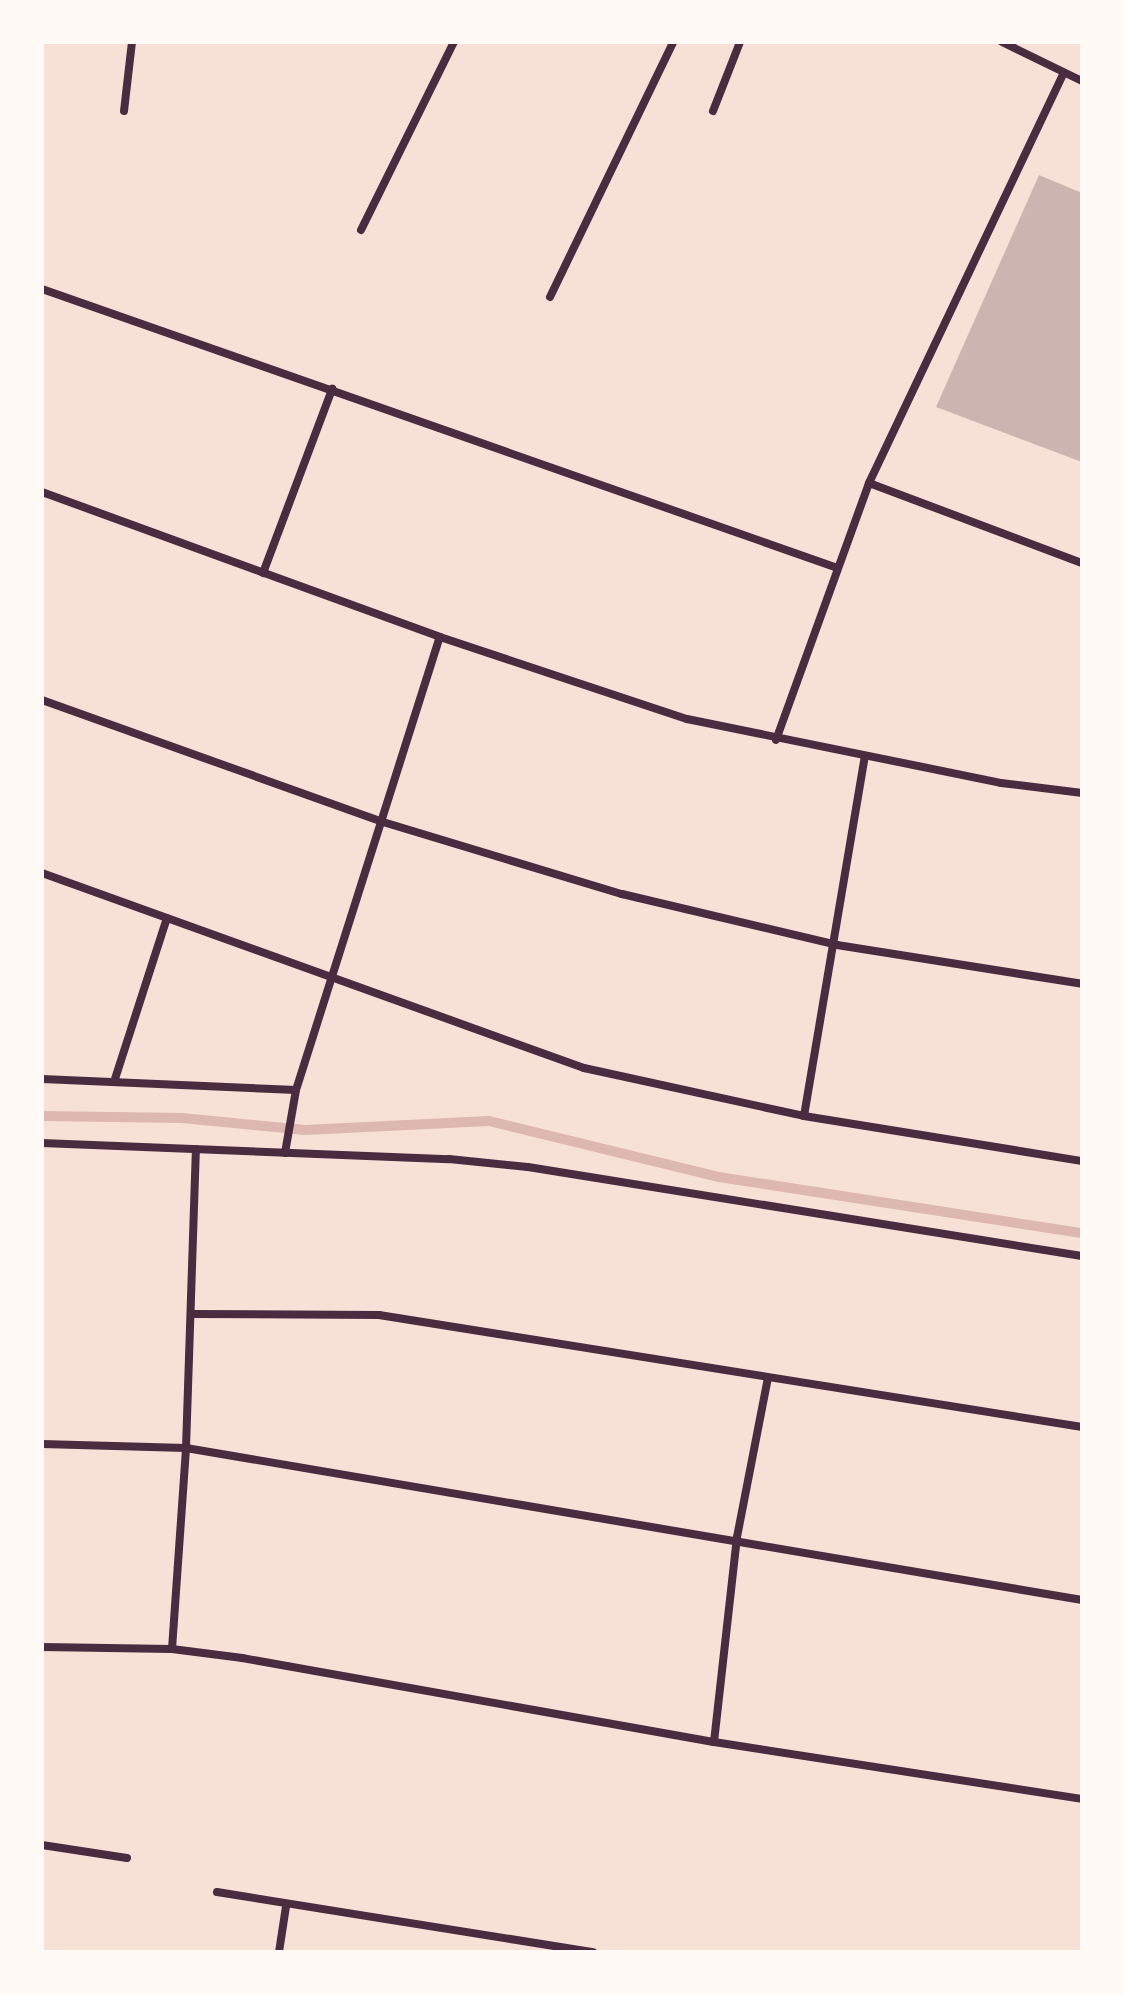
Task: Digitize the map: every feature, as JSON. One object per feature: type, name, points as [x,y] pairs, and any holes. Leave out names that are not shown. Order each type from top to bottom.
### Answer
[{"type":"street","points":[[361,230],[454,42]]},
{"type":"street","points":[[550,297],[673,42]]},
{"type":"street","points":[[713,111],[740,42]]},
{"type":"street","points":[[1002,42],[1082,81]]},
{"type":"street","points":[[124,111],[131,46]]},
{"type":"street","points":[[776,740],[869,483],[1064,73]]},
{"type":"street","points":[[42,289],[838,568]]},
{"type":"street","points":[[263,573],[332,389]]},
{"type":"street","points":[[869,483],[1082,563]]},
{"type":"street","points":[[42,492],[440,637],[687,719],[776,740],[1082,793]]},
{"type":"street","points":[[285,1153],[296,1090],[440,637]]},
{"type":"street","points":[[42,700],[383,822],[622,894],[837,945],[1082,984]]},
{"type":"street","points":[[804,1116],[837,945],[865,756]]},
{"type":"street","points":[[42,873],[330,980],[584,1068],[804,1116],[1082,1161]]},
{"type":"street","points":[[114,1082],[167,918]]},
{"type":"street","points":[[42,1079],[296,1090]]},
{"type":"street","points":[[42,1143],[528,1167],[1082,1256]]},
{"type":"street","points":[[172,1649],[186,1448],[196,1149]]},
{"type":"street","points":[[191,1314],[379,1315],[1082,1427]]},
{"type":"street","points":[[714,1742],[737,1537],[768,1378]]},
{"type":"street","points":[[42,1444],[186,1448],[737,1537],[1082,1600]]},
{"type":"street","points":[[42,1647],[172,1649],[714,1742],[1082,1799]]},
{"type":"street","points":[[42,1845],[127,1858]]},
{"type":"street","points":[[217,1892],[286,1906],[593,1952]]},
{"type":"street","points":[[279,1952],[286,1906]]},
{"type":"building","points":[[1039,175],[1082,193],[1082,462],[936,407]]},
{"type":"waterway","points":[[42,1116],[182,1118],[305,1130],[489,1121],[719,1177],[1082,1233]]}]
